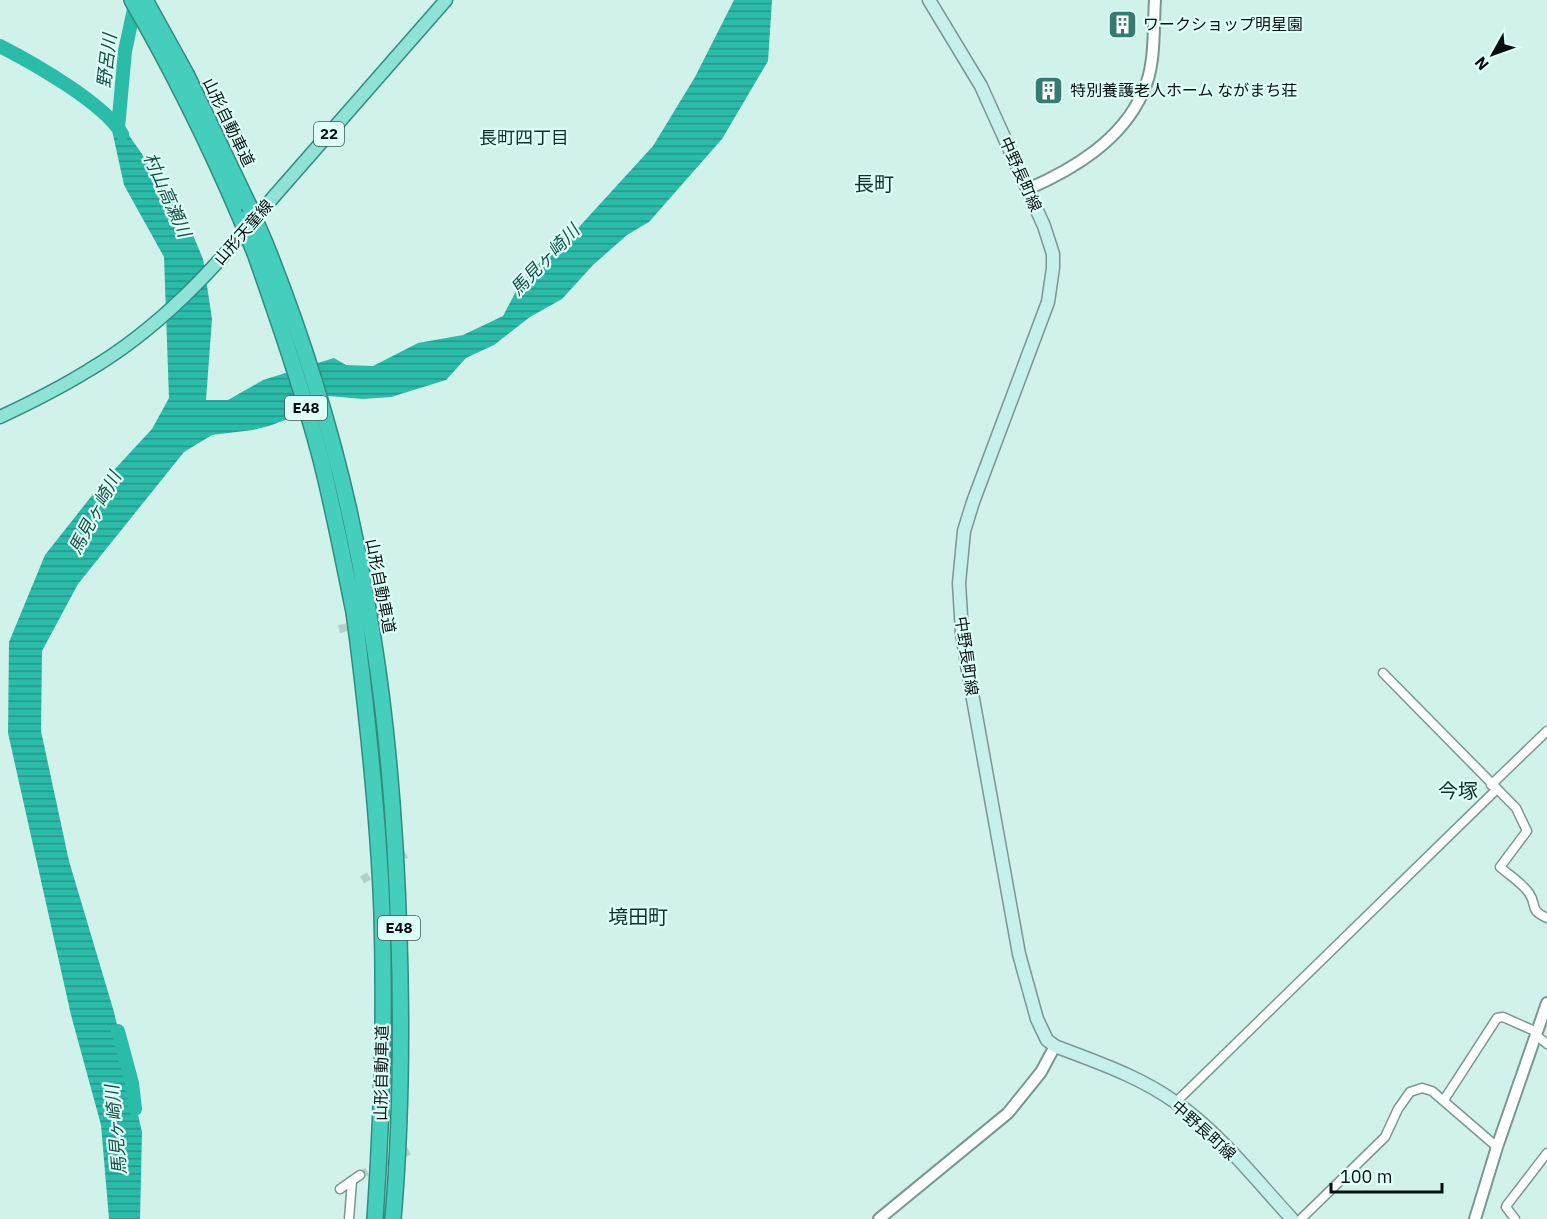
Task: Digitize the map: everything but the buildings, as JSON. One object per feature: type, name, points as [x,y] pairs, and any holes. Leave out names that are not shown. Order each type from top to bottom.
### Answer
[{"type":"highway","name":"山形自動車道","points":[[132,0],[245,213]]},
{"type":"highway","name":"山形自動車道","points":[[145,0],[163,30],[220,142],[278,295],[300,385],[342,519],[362,574],[371,614],[365,640],[382,915],[383,1071],[375,1219]]},
{"type":"highway","name":"山形自動車道","points":[[365,640],[388,763],[397,874],[401,1055],[393,1219]]},
{"type":"main road","name":"山形天童線","points":[[0,417],[90,370],[171,309],[236,243],[263,209],[446,0]]},
{"type":"main road","name":"中野長町線","points":[[929,0],[981,86],[1028,189],[1053,254],[1048,302],[964,531],[960,594],[968,671],[1019,954],[1037,1019],[1047,1040],[1055,1046],[1138,1079],[1176,1102],[1206,1128],[1292,1219]]},
{"type":"street","points":[[1028,189],[1056,177],[1083,161],[1113,134],[1136,106],[1149,74],[1155,0]]},
{"type":"street","points":[[1383,674],[1516,808],[1527,831],[1500,867],[1528,891],[1533,908],[1547,918]]},
{"type":"street","points":[[1176,1102],[1494,787],[1547,731]]},
{"type":"street","points":[[1475,1219],[1497,1147],[1547,1003]]},
{"type":"street","points":[[1444,1100],[1497,1018],[1503,1017],[1537,1034],[1547,1044]]},
{"type":"street","points":[[879,1219],[1008,1113],[1041,1072],[1055,1046]]},
{"type":"street","points":[[1300,1219],[1385,1137],[1398,1109],[1414,1089],[1426,1088],[1444,1100],[1497,1147]]},
{"type":"street","points":[[1515,1219],[1506,1207],[1543,1168],[1547,1153]]},
{"type":"street","points":[[340,1189],[360,1175]]},
{"type":"street","points":[[349,1219],[352,1181]]},
{"type":"water","points":[[734,0],[772,0],[768,61],[722,139],[649,222],[627,235],[593,265],[562,299],[530,317],[494,345],[466,358],[446,380],[391,397],[363,399],[329,396],[300,407],[288,419],[253,430],[212,435],[184,452],[78,584],[42,651],[41,731],[69,861],[114,1012],[142,1132],[140,1219],[109,1219],[101,1125],[71,1015],[8,733],[9,642],[45,555],[101,484],[152,429],[169,398],[164,257],[124,185],[110,121],[119,121],[185,216],[203,259],[212,319],[206,400],[228,400],[263,380],[334,358],[346,365],[373,366],[418,343],[463,335],[503,316],[520,284],[543,259],[579,227],[653,146],[695,77]]},
{"type":"waterway","name":"野呂川","points":[[118,128],[125,51],[136,0]]},
{"type":"waterway","name":"村山高瀬川","points":[[0,46],[48,73],[84,97],[113,122],[122,134]]},
{"type":"waterway","name":"馬見ヶ崎川","points":[[118,1031],[132,1083],[135,1109]]},
{"type":"tunnel","points":[[339,629],[359,624]]},
{"type":"tunnel","points":[[362,880],[406,854]]},
{"type":"tunnel","points":[[360,1175],[409,1151]]},
{"type":"place","name":"ワークショップ明星園","points":[[1122,24]]},
{"type":"place","name":"特別養護老人ホーム ながまち荘","points":[[1049,90]]},
{"type":"district","name":"長町四丁目","points":[[524,138]]},
{"type":"district","name":"長町","points":[[874,184]]},
{"type":"district","name":"今塚","points":[[1458,791]]},
{"type":"district","name":"境田町","points":[[638,917]]}]
